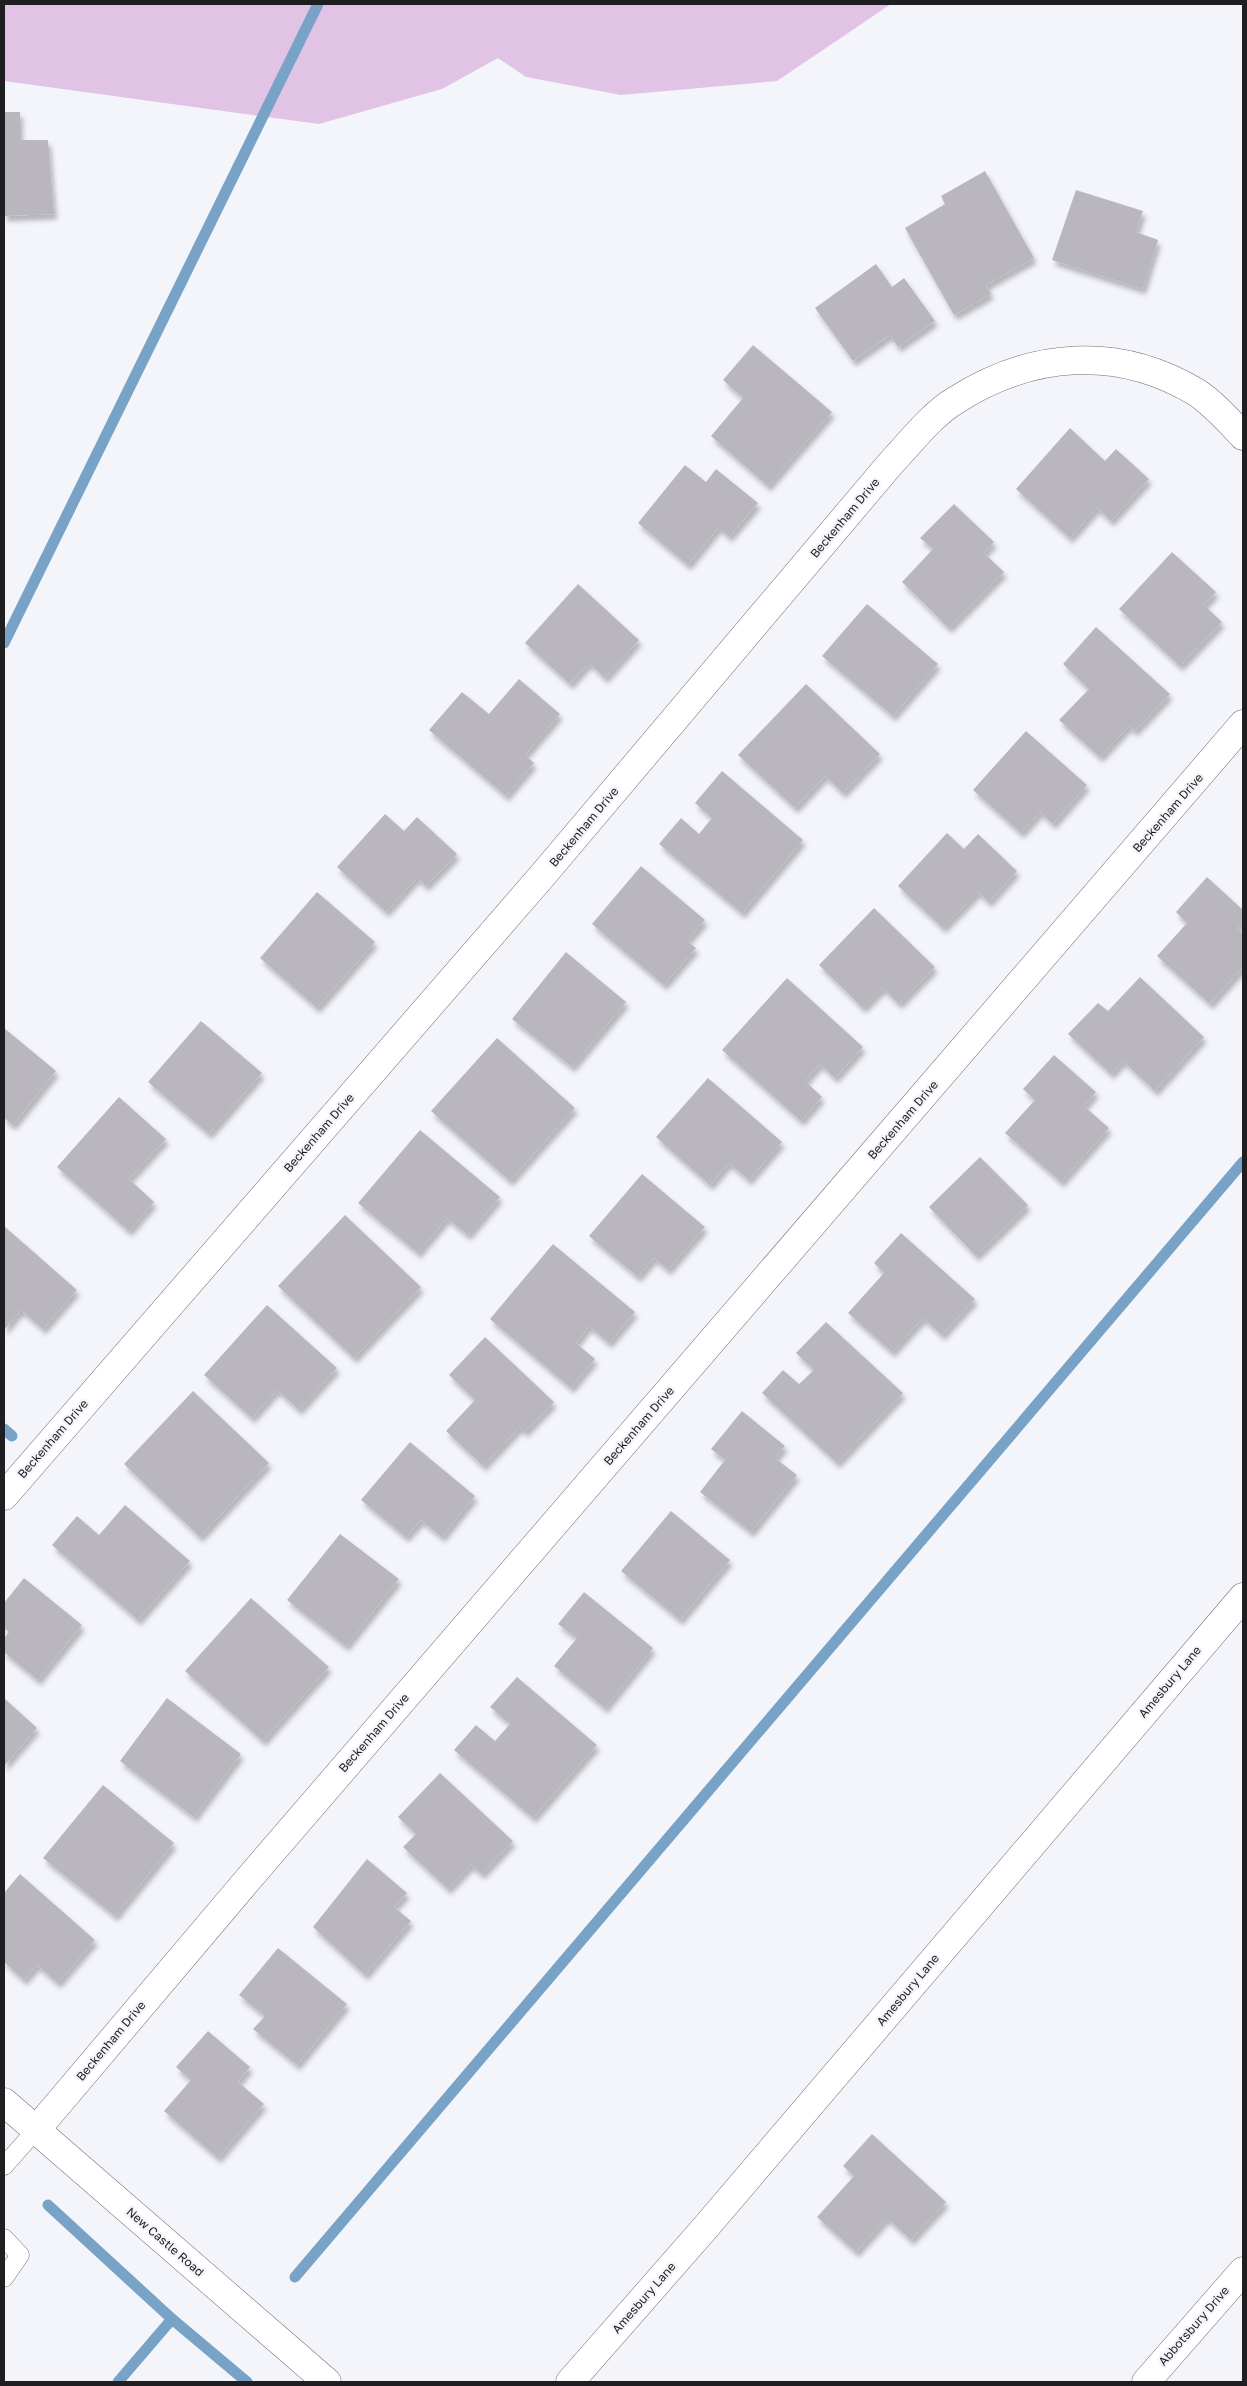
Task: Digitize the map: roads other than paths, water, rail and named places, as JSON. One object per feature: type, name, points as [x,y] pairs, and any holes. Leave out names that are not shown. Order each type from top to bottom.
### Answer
[{"type":"street","name":"Beckenham Drive","points":[[4,1496],[542,876],[891,463],[923,429],[954,401],[997,376],[1039,364],[1082,360],[1124,363],[1162,376],[1196,393],[1243,436]]},
{"type":"street","name":"Beckenham Drive","points":[[36,2130],[245,1883],[1243,724]]},
{"type":"street","name":"Amesbury Lane","points":[[570,2382],[718,2213],[1243,1597]]},
{"type":"street","name":"New Castle Road","points":[[4,2102],[327,2382]]},
{"type":"street","name":"Abbotsbury Drive","points":[[1146,2382],[1243,2271]]},
{"type":"lane","points":[[4,2166],[36,2130]]},
{"type":"lane","points":[[4,2238],[20,2255],[4,2278]]},
{"type":"waterway","points":[[4,643],[318,4]]},
{"type":"waterway","points":[[295,2277],[1243,1162]]},
{"type":"waterway","points":[[4,1429],[12,1436]]},
{"type":"waterway","points":[[48,2205],[172,2319],[247,2382]]},
{"type":"waterway","points":[[118,2382],[172,2319]]}]
